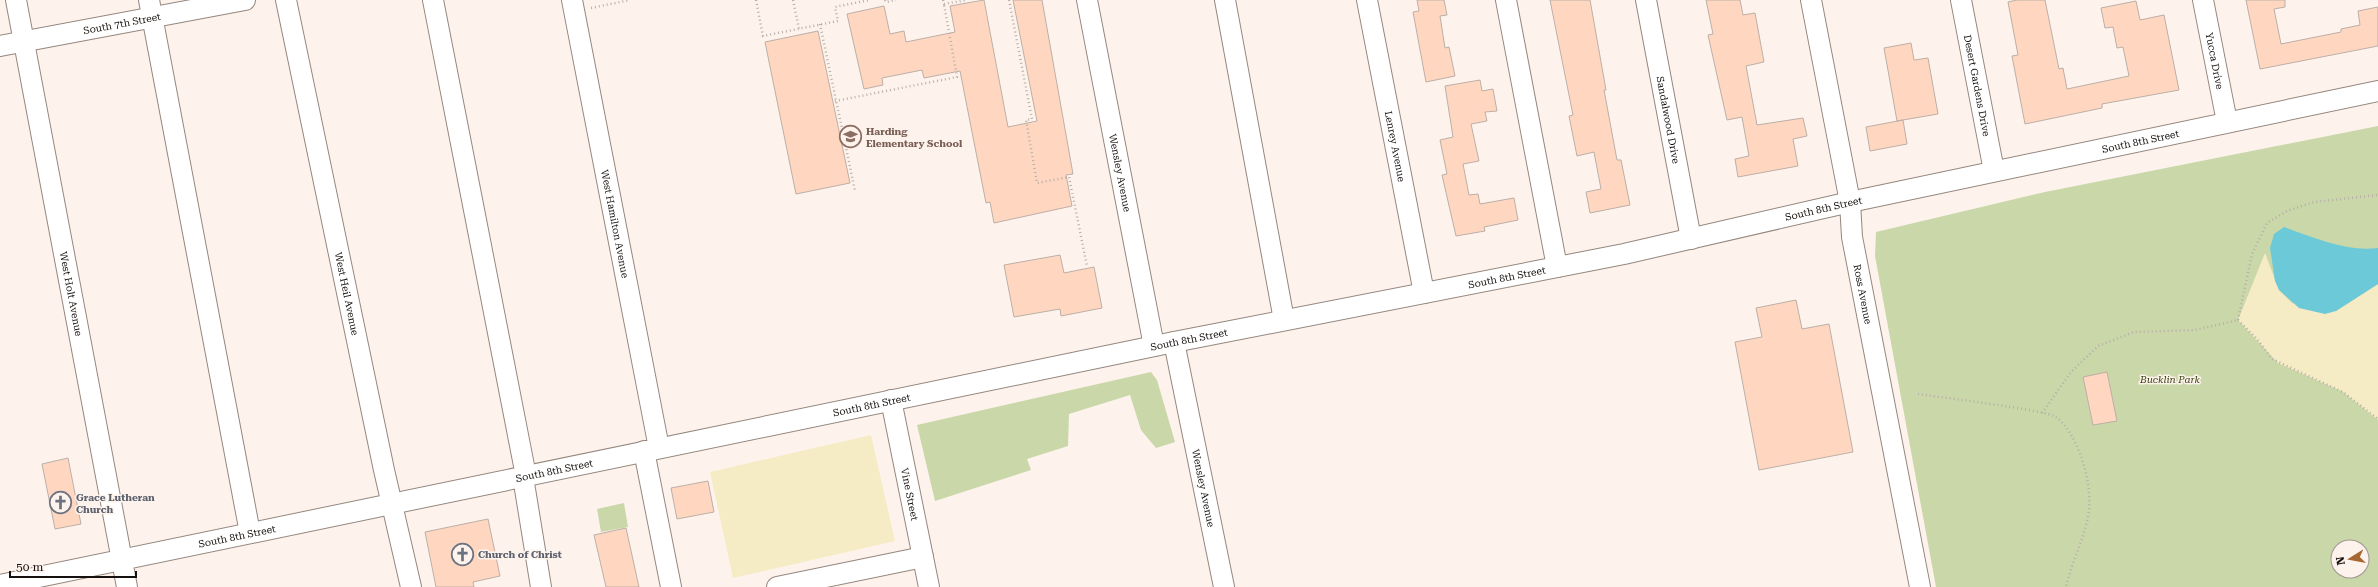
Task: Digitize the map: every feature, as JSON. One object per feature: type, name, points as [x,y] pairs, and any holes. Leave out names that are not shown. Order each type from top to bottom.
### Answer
[{"type":"street","name":"West Holt Avenue","points":[[16,0],[127,587]]},
{"type":"street","name":"South 7th Street","points":[[0,46],[151,9],[244,0]]},
{"type":"street","name":"West Heil Avenue","points":[[286,0],[392,504],[411,587]]},
{"type":"street","points":[[433,0],[524,476],[541,587]]},
{"type":"street","name":"Wensley Avenue","points":[[1087,0],[1154,346]]},
{"type":"street","points":[[1225,0],[1284,320]]},
{"type":"street","name":"Lenrey Avenue","points":[[1367,0],[1424,293]]},
{"type":"street","points":[[1506,0],[1557,267]]},
{"type":"street","name":"Sandalwood Drive","points":[[1646,0],[1691,239]]},
{"type":"street","name":"Ross Avenue","points":[[1811,0],[1850,202],[1852,237],[1920,587]]},
{"type":"street","name":"Desert Gardens Drive","points":[[1961,0],[1994,171]]},
{"type":"street","name":"Yucca Drive","points":[[2203,0],[2227,122]]},
{"type":"street","name":"West Hamilton Avenue","points":[[573,6],[652,450],[671,587]]},
{"type":"street","points":[[151,9],[250,533]]},
{"type":"street","name":"South 8th Street","points":[[0,585],[1154,346],[1557,267],[1691,239],[1850,202],[1994,171],[2378,91]]},
{"type":"street","name":"Wensley Avenue","points":[[1174,342],[1224,587]]},
{"type":"street","name":"Vine Street","points":[[891,400],[929,587]]},
{"type":"street","points":[[789,586],[923,557]]},
{"type":"path","points":[[573,6],[630,0]]},
{"type":"path","points":[[756,0],[763,36],[838,21],[836,7],[870,0]]},
{"type":"path","points":[[793,0],[799,29]]},
{"type":"path","points":[[885,0],[886,2],[896,0]]},
{"type":"path","points":[[836,101],[957,77],[943,0]]},
{"type":"path","points":[[944,4],[966,0]]},
{"type":"path","points":[[1009,0],[1032,119],[1026,120],[1037,184],[1069,177],[1087,266]]},
{"type":"path","points":[[820,24],[855,191]]},
{"type":"path","points":[[2238,320],[2252,254],[2267,223],[2287,211],[2314,202],[2378,195]]},
{"type":"path","points":[[2042,413],[2071,372],[2098,346],[2134,332],[2195,330],[2238,320]]},
{"type":"path","points":[[2238,320],[2257,339],[2272,359],[2343,392],[2378,419]]},
{"type":"path","points":[[1918,394],[2055,416],[2071,434],[2087,475],[2090,507],[2084,539],[2070,569],[2066,587]]},
{"type":"green space","name":"Bucklin Park","points":[[2378,126],[2378,587],[1936,587],[1875,256],[1876,232],[2045,192]]},
{"type":"green space","points":[[1151,372],[1157,380],[1175,442],[1156,448],[1141,430],[1130,395],[1069,414],[1068,446],[1027,459],[1031,470],[935,501],[917,425]]},
{"type":"green space","points":[[624,503],[628,527],[601,532],[597,509]]},
{"type":"sand","points":[[2265,253],[2279,290],[2292,303],[2336,311],[2378,284],[2378,420],[2343,392],[2278,363],[2238,320]]},
{"type":"sand","points":[[871,435],[895,541],[733,578],[710,472]]},
{"type":"water","points":[[2284,227],[2319,240],[2342,246],[2366,249],[2378,248],[2378,284],[2336,311],[2325,314],[2299,308],[2279,290],[2275,281],[2270,248],[2274,234]]},
{"type":"building","points":[[984,0],[1008,127],[1037,121],[1013,0],[1042,0],[1073,174],[1066,175],[1072,206],[994,223],[990,202],[986,203],[960,71],[924,78],[922,70],[882,78],[883,85],[864,89],[847,14],[884,6],[890,34],[904,31],[906,42],[955,32],[950,6]]},
{"type":"building","points":[[1417,0],[1444,0],[1447,15],[1440,16],[1445,48],[1449,47],[1455,76],[1426,82],[1413,12],[1419,11]]},
{"type":"building","points":[[1550,0],[1590,0],[1617,160],[1621,160],[1630,205],[1590,213],[1586,192],[1601,189],[1594,152],[1577,156],[1569,116],[1573,115]]},
{"type":"building","points":[[1706,0],[1740,0],[1743,15],[1755,13],[1764,62],[1746,66],[1757,125],[1803,118],[1807,136],[1793,139],[1798,166],[1738,177],[1735,159],[1749,156],[1742,117],[1727,120],[1708,35],[1713,34]]},
{"type":"building","points":[[2017,0],[2045,0],[2059,69],[2063,68],[2067,89],[2129,76],[2123,47],[2117,48],[2113,27],[2105,28],[2101,8],[2136,1],[2140,20],[2164,15],[2179,90],[2102,104],[2102,108],[2025,124],[2012,56],[2018,55],[2008,2]]},
{"type":"building","points":[[2246,0],[2285,0],[2285,7],[2274,9],[2281,44],[2341,32],[2341,29],[2360,25],[2358,11],[2378,7],[2378,46],[2260,69]]},
{"type":"building","points":[[818,31],[850,183],[796,194],[765,42]]},
{"type":"building","points":[[1911,43],[1914,60],[1928,58],[1938,114],[1897,121],[1884,48]]},
{"type":"building","points":[[1480,80],[1482,91],[1493,89],[1497,111],[1485,112],[1487,121],[1471,124],[1479,161],[1463,164],[1469,195],[1478,194],[1480,204],[1514,198],[1518,220],[1484,227],[1485,231],[1456,236],[1442,175],[1447,174],[1440,140],[1453,137],[1445,86]]},
{"type":"building","points":[[1903,120],[1907,144],[1870,151],[1866,127]]},
{"type":"building","points":[[1060,255],[1064,273],[1094,267],[1102,308],[1061,316],[1060,309],[1014,317],[1004,265]]},
{"type":"building","points":[[1796,300],[1802,329],[1829,324],[1853,452],[1759,470],[1735,342],[1762,337],[1756,308]]},
{"type":"building","points":[[2107,372],[2117,421],[2093,425],[2083,377]]},
{"type":"building","points":[[68,458],[81,524],[55,529],[42,464]]},
{"type":"building","points":[[708,481],[714,512],[677,519],[671,488]]},
{"type":"building","name":"Church of Christ","points":[[488,519],[500,576],[473,582],[474,587],[436,587],[425,532]]},
{"type":"building","points":[[626,528],[639,587],[606,587],[594,535]]},
{"type":"place","name":"Harding Elementary School","points":[[850,137]]},
{"type":"place","name":"Grace Lutheran Church","points":[[61,503]]},
{"type":"place","name":"Church of Christ","points":[[462,554]]}]
